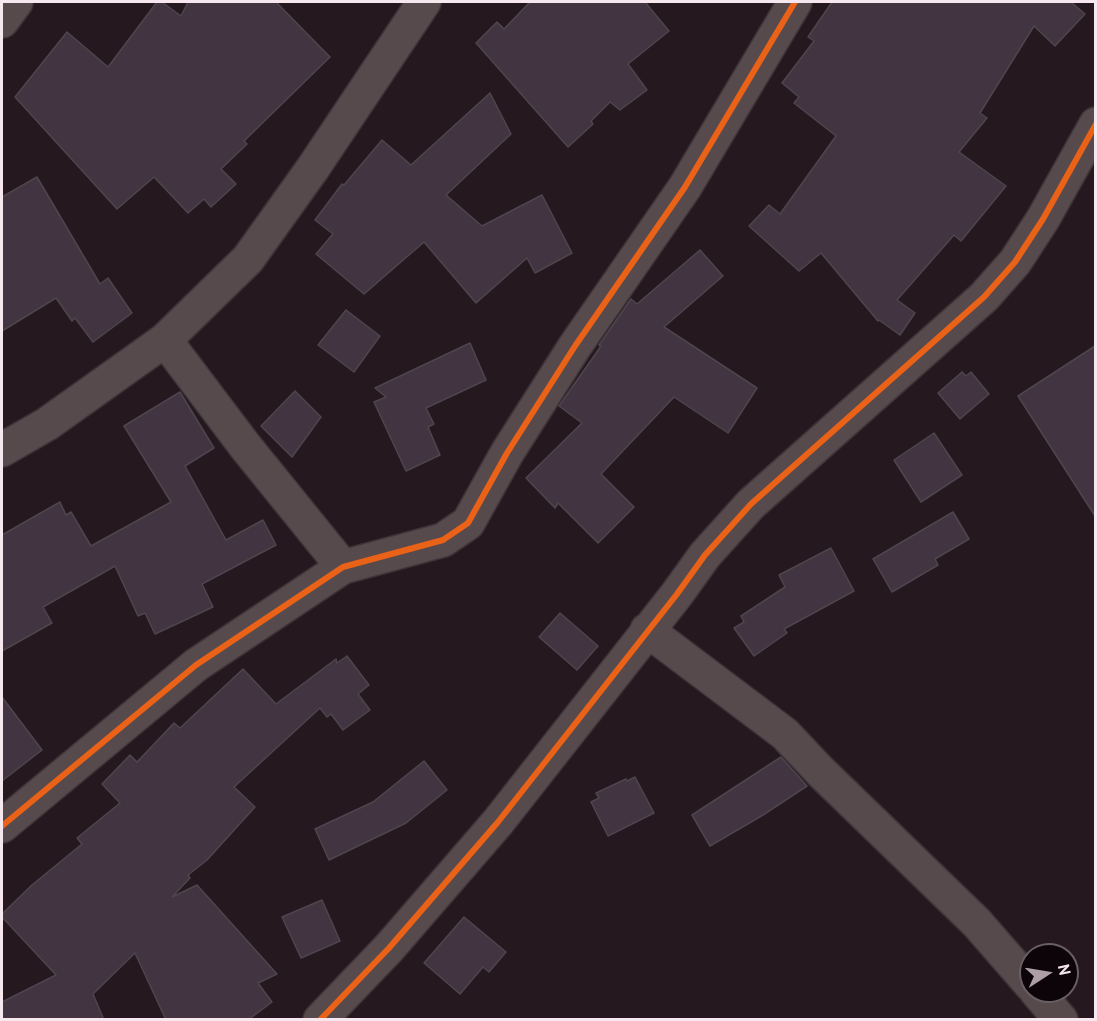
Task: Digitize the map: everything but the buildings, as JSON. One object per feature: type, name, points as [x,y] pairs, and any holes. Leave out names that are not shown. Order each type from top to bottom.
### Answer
[{"type":"street","points":[[2,21],[16,2]]},
{"type":"street","points":[[2,450],[47,424],[165,340],[248,259],[313,168],[424,2]]},
{"type":"street","points":[[2,826],[196,664],[343,567],[443,540],[468,523],[507,453],[575,345],[686,188],[795,2]]},
{"type":"street","points":[[320,1020],[389,948],[498,822],[705,555],[751,504],[984,297],[1015,262],[1043,219],[1095,124]]},
{"type":"street","points":[[165,340],[245,446],[343,567]]},
{"type":"street","points":[[647,630],[785,734],[820,771],[977,922],[1019,971]]},
{"type":"street","points":[[1046,1003],[1061,1020]]},
{"type":"cycle path","points":[[2,826],[196,665],[343,567],[443,540],[468,523],[507,453],[575,346],[685,187],[795,2]]},
{"type":"cycle path","points":[[320,1020],[389,948],[498,822],[705,555],[751,504],[984,297],[1015,262],[1043,219],[1096,124]]}]
